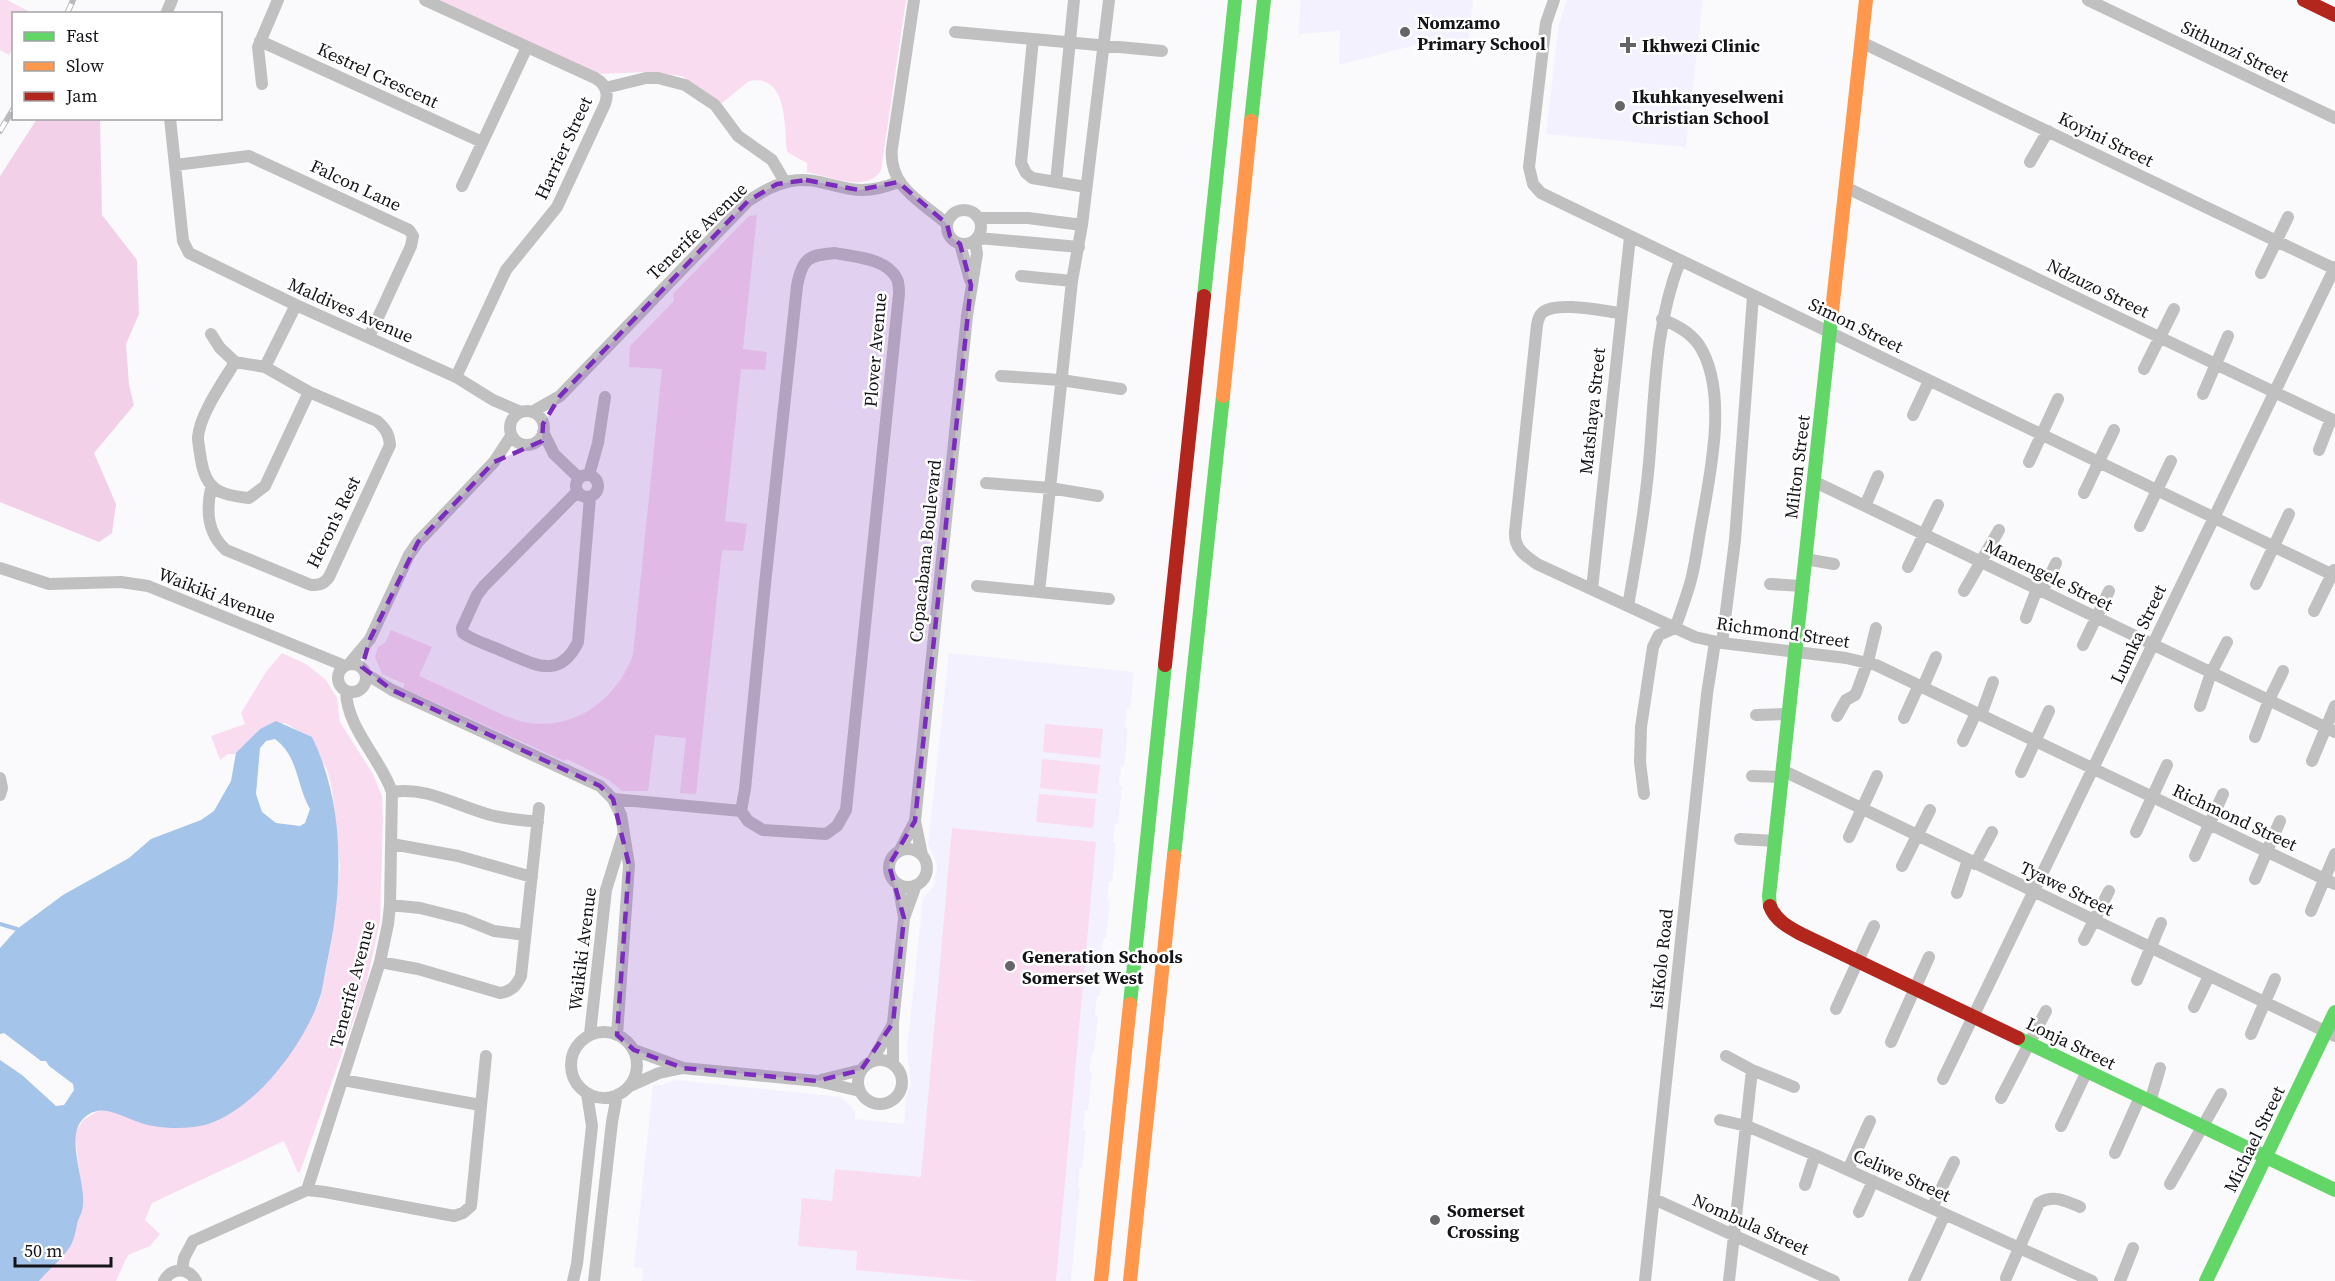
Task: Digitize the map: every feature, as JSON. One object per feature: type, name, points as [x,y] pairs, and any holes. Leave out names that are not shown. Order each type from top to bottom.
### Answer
[{"type":"main road","points":[[1101,1281],[1235,0]]},
{"type":"main road","points":[[1130,1281],[1264,0]]},
{"type":"main road","name":"Milton Street","points":[[1792,928],[1774,916],[1769,904],[1866,0]]},
{"type":"main road","points":[[2304,0],[2335,15]]},
{"type":"main road","name":"Lonja Street","points":[[1792,928],[2335,1190]]},
{"type":"main road","name":"Michael Street","points":[[2206,1281],[2266,1156],[2330,1034],[2335,1012]]},
{"type":"street","points":[[262,84],[258,46],[278,0]]},
{"type":"street","points":[[425,0],[595,78],[605,88],[646,78],[658,78],[685,85],[715,105],[738,136],[772,160],[785,183]]},
{"type":"street","points":[[914,0],[891,160],[898,182],[947,224],[950,236],[960,244],[976,239],[1079,247]]},
{"type":"street","points":[[1056,182],[1074,0]]},
{"type":"street","points":[[1039,592],[1072,281],[1082,225],[1109,0]]},
{"type":"street","name":"Simon Street","points":[[1554,0],[1545,23],[1529,174],[1541,194],[2156,491],[2334,573]]},
{"type":"street","name":"Sithunzi Street","points":[[2088,0],[2335,118]]},
{"type":"street","points":[[955,32],[1161,51]]},
{"type":"street","points":[[1033,39],[1021,163],[1026,173],[1032,178],[1086,187]]},
{"type":"street","name":"Kestrel Crescent","points":[[260,41],[482,142]]},
{"type":"street","name":"Koyini Street","points":[[1861,42],[2335,268]]},
{"type":"street","points":[[462,186],[527,47]]},
{"type":"street","name":"Harrier Street","points":[[456,377],[506,270],[557,207],[605,104],[607,93],[605,88]]},
{"type":"street","points":[[170,120],[175,165]]},
{"type":"street","points":[[2030,162],[2048,131]]},
{"type":"street","name":"Falcon Lane","points":[[175,165],[249,156],[409,230],[413,236],[411,246],[369,337]]},
{"type":"street","name":"Maldives Avenue","points":[[175,165],[184,245],[193,256],[456,377],[493,400],[526,412]]},
{"type":"street","name":"Tenerife Avenue","points":[[543,428],[560,396],[748,201],[777,184],[793,180],[820,181],[860,190],[884,188],[898,182]]},
{"type":"street","name":"Ndzuzo Street","points":[[1845,187],[2333,420]]},
{"type":"street","points":[[925,205],[973,211],[980,218],[982,228],[976,239]]},
{"type":"street","points":[[947,224],[958,210]]},
{"type":"street","points":[[2261,273],[2288,217]]},
{"type":"street","points":[[980,218],[1028,218],[1082,225]]},
{"type":"street","name":"Matshaya Street","points":[[1592,588],[1630,237]]},
{"type":"street","name":"Copacabana Boulevard","points":[[922,855],[915,821],[971,285],[977,254],[976,239]]},
{"type":"street","name":"Copacabana Boulevard","points":[[960,244],[971,285]]},
{"type":"street","name":"Plover Avenue","points":[[834,253],[878,263],[890,270],[898,279],[900,294],[846,810],[837,826],[826,834],[763,830],[748,821],[741,811],[797,286],[801,268],[808,258],[819,254],[834,253]]},
{"type":"street","points":[[1628,606],[1647,488],[1651,422],[1662,319],[1670,286],[1680,261]]},
{"type":"street","name":"Lumka Street","points":[[1943,1079],[2035,893],[2152,645],[2335,268]]},
{"type":"street","points":[[1021,276],[1072,281]]},
{"type":"street","name":"IsiKolo Road","points":[[1645,1281],[1706,705],[1735,540],[1753,296]]},
{"type":"street","points":[[265,367],[296,305]]},
{"type":"street","name":"Richmond Street","points":[[1621,313],[1556,306],[1545,310],[1540,316],[1537,325],[1514,540],[1518,549],[1537,564],[1687,634],[1718,643],[1868,662],[2330,882]]},
{"type":"street","points":[[2144,369],[2174,309]]},
{"type":"street","points":[[1644,794],[1640,762],[1641,727],[1653,647],[1659,635],[1675,628],[1692,576],[1711,470],[1715,433],[1710,374],[1701,347],[1686,332],[1662,319]]},
{"type":"street","points":[[211,334],[220,348],[235,362]]},
{"type":"street","points":[[2203,394],[2228,336]]},
{"type":"street","name":"Heron's Rest","points":[[235,362],[265,367],[309,392],[377,421],[386,429],[389,436],[390,445],[325,582],[311,585],[226,550],[218,543],[211,531],[208,514],[211,488],[206,481],[202,466],[199,434],[203,420],[235,362]]},
{"type":"street","points":[[1002,376],[1061,380],[1121,389]]},
{"type":"street","points":[[1913,415],[1929,381]]},
{"type":"street","points":[[211,488],[238,497],[249,498],[266,486],[309,392]]},
{"type":"street","name":"Tenerife Avenue","points":[[526,412],[560,396]]},
{"type":"street","points":[[511,430],[519,443],[529,444],[554,454],[584,477],[596,479],[598,486],[596,493],[590,497],[584,497],[577,492],[576,483],[584,477],[598,443],[606,397]]},
{"type":"street","points":[[2029,462],[2058,399]]},
{"type":"street","name":"Maldives Avenue","points":[[493,400],[511,430]]},
{"type":"street","points":[[554,454],[541,419],[526,412],[512,419],[511,430],[494,462],[418,542],[409,555],[370,639],[364,671],[392,690],[600,786],[613,799],[621,815],[630,865],[617,1035]]},
{"type":"street","points":[[2319,450],[2333,420]]},
{"type":"street","points":[[494,462],[539,439],[543,428]]},
{"type":"street","points":[[2084,493],[2114,430]]},
{"type":"street","points":[[2140,526],[2171,461]]},
{"type":"street","points":[[1865,506],[1878,476]]},
{"type":"street","name":"Manengele Street","points":[[1813,481],[2330,730]]},
{"type":"street","points":[[986,483],[1050,488],[1098,496]]},
{"type":"street","points":[[577,492],[484,586],[477,595],[466,619],[462,628],[463,633],[541,668],[564,662],[571,656],[578,642],[590,497]]},
{"type":"street","points":[[1908,567],[1938,506]]},
{"type":"street","points":[[2256,584],[2289,514]]},
{"type":"street","points":[[1964,591],[1999,530]]},
{"type":"street","points":[[1805,559],[1834,564]]},
{"type":"street","points":[[2026,618],[2056,563]]},
{"type":"street","name":"Waikiki Avenue","points":[[0,568],[49,584],[121,582],[148,586],[273,636],[344,668],[364,671]]},
{"type":"street","points":[[2314,611],[2334,573]]},
{"type":"street","points":[[1770,584],[1802,586]]},
{"type":"street","points":[[977,586],[1109,599]]},
{"type":"street","points":[[2083,645],[2109,591]]},
{"type":"street","points":[[1837,716],[1846,700],[1855,695],[1868,662],[1876,628]]},
{"type":"street","points":[[370,639],[344,668],[340,685],[355,690],[392,690]]},
{"type":"street","points":[[2200,706],[2211,673],[2227,642]]},
{"type":"street","points":[[1904,718],[1936,657]]},
{"type":"street","name":"Tenerife Avenue","points":[[307,1190],[380,962],[388,924],[392,792],[386,776],[353,719],[355,690],[366,681],[364,671]]},
{"type":"street","points":[[2255,737],[2283,671]]},
{"type":"street","points":[[1963,741],[1993,682]]},
{"type":"street","points":[[2312,761],[2330,730],[2335,706]]},
{"type":"street","points":[[2021,772],[2049,711]]},
{"type":"street","points":[[1756,715],[1789,714]]},
{"type":"street","points":[[2136,832],[2167,765]]},
{"type":"street","points":[[1752,776],[1784,774]]},
{"type":"street","name":"Tyawe Street","points":[[1784,774],[1863,809],[2330,1034]]},
{"type":"street","points":[[1849,837],[1877,776]]},
{"type":"street","points":[[0,778],[2,788],[0,795]]},
{"type":"street","points":[[392,792],[421,791],[488,815],[538,822]]},
{"type":"street","points":[[2196,856],[2223,794]]},
{"type":"street","points":[[613,799],[741,811]]},
{"type":"street","points":[[380,962],[418,969],[500,993],[510,991],[516,986],[521,976],[539,808]]},
{"type":"street","points":[[1902,866],[1930,810]]},
{"type":"street","name":"Copacabana Boulevard","points":[[900,850],[915,821]]},
{"type":"street","points":[[2255,879],[2280,821]]},
{"type":"street","points":[[1957,893],[1972,862],[1992,832]]},
{"type":"street","name":"Waikiki Avenue","points":[[590,1034],[606,890],[623,834]]},
{"type":"street","points":[[1740,839],[1776,841]]},
{"type":"street","points":[[392,844],[458,856],[497,869],[532,877]]},
{"type":"street","points":[[912,849],[926,860],[927,872],[921,882],[916,885],[907,887],[898,884],[890,875],[889,865],[893,856],[900,850],[912,849]]},
{"type":"street","points":[[2311,911],[2330,882],[2335,854]]},
{"type":"street","points":[[898,884],[904,918]]},
{"type":"street","points":[[892,1064],[893,1023],[904,918],[916,885]]},
{"type":"street","points":[[2084,940],[2109,891]]},
{"type":"street","points":[[390,905],[420,908],[464,918],[494,931],[525,935]]},
{"type":"street","points":[[2138,980],[2161,922]]},
{"type":"street","points":[[1836,1009],[1874,926]]},
{"type":"street","points":[[1891,1042],[1929,957]]},
{"type":"street","points":[[2194,1007],[2209,976]]},
{"type":"street","points":[[2251,1034],[2275,979]]},
{"type":"street","points":[[2001,1098],[2046,1011]]},
{"type":"street","points":[[817,1081],[861,1070],[872,1061],[893,1023]]},
{"type":"street","points":[[630,1086],[636,1076],[638,1065],[630,1044],[617,1035],[601,1031],[580,1040],[571,1060],[575,1081],[587,1094],[602,1098],[617,1095],[630,1086],[659,1073],[683,1068]]},
{"type":"street","points":[[634,1050],[683,1068],[817,1081],[860,1091]]},
{"type":"street","points":[[182,1270],[184,1258],[193,1241],[307,1190],[433,1213],[458,1216],[464,1214],[471,1206],[486,1056]]},
{"type":"street","points":[[1726,1056],[1752,1070],[1794,1087]]},
{"type":"street","points":[[861,1070],[860,1091],[864,1097],[877,1103],[891,1101],[897,1096],[902,1083],[898,1069],[886,1060],[872,1061]]},
{"type":"street","points":[[2115,1154],[2160,1068]]},
{"type":"street","points":[[1729,1281],[1752,1070]]},
{"type":"street","points":[[2061,1125],[2087,1071]]},
{"type":"street","points":[[343,1080],[480,1106]]},
{"type":"street","points":[[573,1281],[577,1264],[592,1126],[587,1094]]},
{"type":"street","points":[[2170,1184],[2221,1094]]},
{"type":"street","points":[[594,1281],[617,1095]]},
{"type":"street","name":"Celiwe Street","points":[[1720,1120],[1747,1126],[1815,1155],[2092,1281]]},
{"type":"street","points":[[1848,1170],[1870,1121]]},
{"type":"street","points":[[1805,1185],[1815,1155]]},
{"type":"street","points":[[1932,1208],[1954,1162]]},
{"type":"street","points":[[1859,1212],[1873,1181]]},
{"type":"street","points":[[2006,1278],[2039,1203],[2049,1198],[2059,1199],[2080,1207]]},
{"type":"street","name":"Nombula Street","points":[[1654,1199],[1834,1281]]},
{"type":"street","points":[[1914,1281],[1945,1214]]},
{"type":"street","points":[[2120,1281],[2133,1248]]},
{"type":"street","points":[[164,1281],[172,1272],[182,1270],[193,1276],[196,1281]]},
{"type":"highlighted area","points":[[806,180],[859,190],[898,182],[947,224],[950,236],[960,244],[971,285],[915,821],[889,865],[904,918],[893,1023],[861,1070],[817,1081],[683,1068],[634,1050],[617,1035],[629,865],[613,799],[600,786],[392,690],[362,667],[370,639],[418,542],[494,462],[542,441],[543,424],[560,396],[748,201],[777,184]]},
{"type":"shaded area","points":[[0,0],[7,0],[30,12],[12,12],[12,49],[9,55],[0,50]]},
{"type":"shaded area","points":[[439,0],[906,0],[881,170],[867,181],[857,182],[807,172],[807,163],[787,152],[782,104],[771,85],[762,81],[749,81],[722,103],[682,76],[647,72],[599,74]]},
{"type":"shaded area","name":"Nomzamo Primary School","points":[[1301,0],[1473,0],[1468,44],[1431,41],[1339,65],[1340,31],[1298,34]]},
{"type":"shaded area","points":[[1567,0],[1703,0],[1686,147],[1546,134],[1559,24]]},
{"type":"shaded area","points":[[36,120],[100,120],[102,215],[137,260],[139,314],[126,344],[129,385],[134,405],[94,453],[116,504],[112,533],[99,542],[0,502],[0,176]]},
{"type":"shaded area","points":[[757,215],[743,349],[767,352],[765,370],[741,369],[725,521],[747,524],[743,551],[722,550],[696,794],[680,793],[686,738],[655,735],[648,791],[622,791],[609,780],[567,759],[564,761],[403,688],[405,684],[382,674],[375,657],[378,647],[385,643],[391,630],[432,647],[419,676],[520,721],[539,724],[557,723],[574,718],[603,700],[615,687],[633,655],[662,369],[629,367],[630,346],[674,301],[673,294],[749,216]]},
{"type":"shaded area","points":[[282,653],[306,664],[326,680],[337,698],[340,722],[373,774],[382,796],[383,818],[380,921],[366,985],[300,1172],[298,1173],[284,1141],[152,1203],[145,1220],[160,1234],[150,1246],[128,1255],[116,1281],[39,1281],[72,1243],[83,1204],[75,1133],[83,1120],[100,1110],[114,1112],[141,1123],[280,1068],[319,1003],[331,945],[340,866],[332,789],[327,769],[302,733],[285,723],[260,729],[236,754],[228,754],[220,760],[211,736],[245,724],[241,713],[266,672]]},
{"type":"shaded area","name":"Generation Schools Somerset West","points":[[949,653],[1134,672],[1130,709],[1127,709],[1125,728],[1128,729],[1124,766],[1121,767],[1119,785],[1122,786],[1118,824],[1115,824],[1113,842],[1116,843],[1112,881],[1109,881],[1107,900],[1110,901],[1106,939],[1103,939],[1101,957],[1104,958],[1100,996],[1097,996],[1095,1015],[1098,1016],[1094,1053],[1092,1053],[1089,1072],[1092,1073],[1088,1111],[1085,1111],[1083,1129],[1086,1130],[1078,1187],[1080,1188],[1071,1281],[642,1281],[643,1268],[634,1267],[653,1085],[675,1080],[842,1097],[855,1111],[855,1119],[904,1124],[906,1099],[911,1085],[907,1049],[923,898],[934,886],[937,865],[928,844]]},
{"type":"shaded area","points":[[1045,724],[1103,729],[1100,758],[1043,752]]},
{"type":"shaded area","points":[[1042,759],[1100,765],[1097,794],[1040,788]]},
{"type":"shaded area","points":[[1039,794],[1096,799],[1093,828],[1036,822]]},
{"type":"shaded area","points":[[952,828],[1096,842],[1056,1281],[977,1281],[856,1270],[857,1251],[798,1246],[802,1198],[832,1201],[835,1169],[921,1177]]},
{"type":"water","points":[[276,721],[312,737],[331,791],[336,820],[338,877],[336,906],[322,988],[310,1021],[288,1057],[259,1091],[226,1116],[208,1124],[183,1128],[156,1127],[111,1112],[96,1111],[89,1114],[82,1120],[76,1137],[83,1206],[72,1243],[39,1281],[0,1281],[0,1060],[22,1075],[56,1106],[64,1105],[74,1090],[73,1084],[49,1066],[46,1061],[41,1061],[4,1033],[0,1034],[0,948],[17,929],[63,895],[129,858],[151,839],[201,820],[214,811],[231,781],[236,753],[260,729]],"holes":[[[275,739],[283,746],[293,763],[310,809],[305,823],[300,826],[276,823],[262,812],[256,794],[260,748],[266,741]]]},
{"type":"waterway","points":[[0,924],[17,929]]},
{"type":"railway","points":[[68,12],[73,0]]},
{"type":"railway","points":[[0,131],[12,111]]},
{"type":"traffic: fast","points":[[1204,296],[1235,0]]},
{"type":"traffic: fast","points":[[1251,121],[1264,0]]},
{"type":"traffic: fast","points":[[1770,906],[1769,896],[1832,311]]},
{"type":"traffic: fast","points":[[1174,856],[1223,396]]},
{"type":"traffic: fast","points":[[1130,1004],[1165,665]]},
{"type":"traffic: fast","points":[[2206,1281],[2335,1012]]},
{"type":"traffic: fast","points":[[2018,1038],[2335,1190]]},
{"type":"traffic: slow","points":[[1832,311],[1866,0]]},
{"type":"traffic: slow","points":[[1223,396],[1251,121]]},
{"type":"traffic: slow","points":[[1130,1281],[1174,856]]},
{"type":"traffic: slow","points":[[1101,1281],[1130,1004]]},
{"type":"traffic: jam","points":[[2304,0],[2335,15]]},
{"type":"traffic: jam","points":[[1165,665],[1204,296]]},
{"type":"traffic: jam","points":[[1770,906],[1779,919],[1801,934],[2018,1038]]},
{"type":"place","name":"Nomzamo Primary School","points":[[1405,32]]},
{"type":"place","name":"Ikhwezi Clinic","points":[[1628,45]]},
{"type":"place","name":"Ikuhkanyeselweni Christian School","points":[[1620,106]]},
{"type":"place","name":"Generation Schools Somerset West","points":[[1010,966]]},
{"type":"place","name":"Somerset Crossing","points":[[1435,1220]]}]
